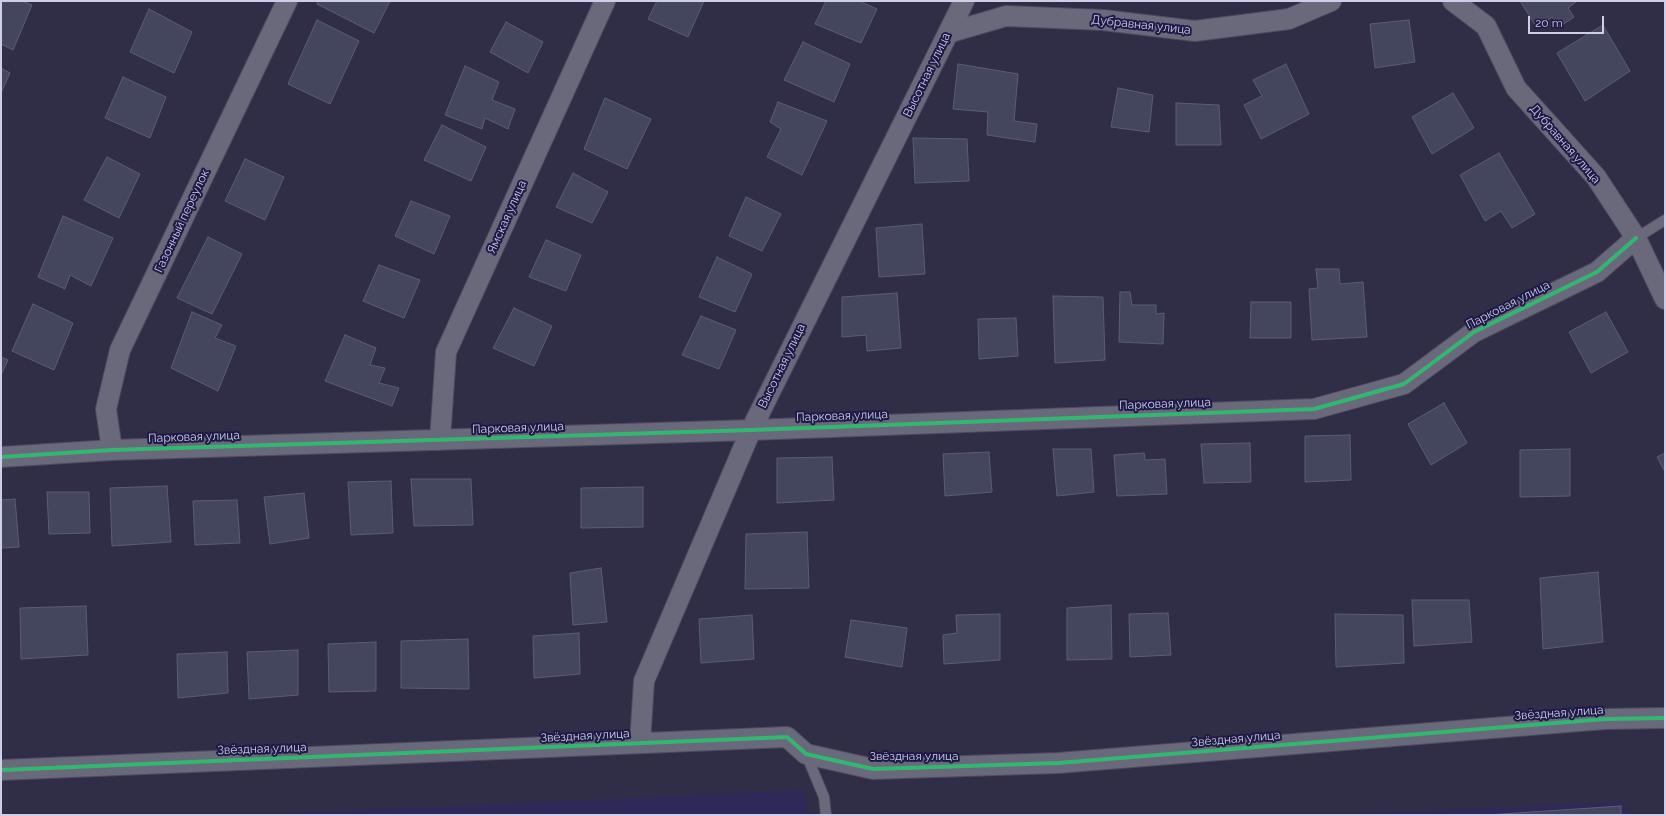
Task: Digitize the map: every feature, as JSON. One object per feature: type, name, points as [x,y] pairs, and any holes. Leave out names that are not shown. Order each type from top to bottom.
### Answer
[{"type":"street","name":"Газонный переулок","points":[[112,450],[106,409],[120,350],[287,1]]},
{"type":"street","name":"Ямская улица","points":[[440,440],[446,352],[605,1]]},
{"type":"street","name":"Высотная улица","points":[[640,743],[644,681],[751,430],[964,1]]},
{"type":"street","name":"Дубравная улица","points":[[948,33],[1006,16],[1103,20],[1195,31],[1289,19],[1331,1]]},
{"type":"street","name":"Дубравная улица","points":[[1453,1],[1486,26],[1516,88],[1596,177],[1636,238],[1665,299]]},
{"type":"street","name":"Парковая улица","points":[[1,458],[112,450],[751,430],[1314,409],[1404,384],[1474,332],[1597,272],[1636,238]]},
{"type":"street","name":"Звёздная улица","points":[[1,770],[787,737],[806,754],[874,769],[1058,763],[1605,719],[1665,718]]},
{"type":"lane","points":[[1636,238],[1665,220]]},
{"type":"lane","points":[[806,754],[824,797],[826,815]]},
{"type":"shaded area","points":[[804,790],[808,815],[253,815]]},
{"type":"shaded area","points":[[1624,802],[1628,815],[1337,815]]},
{"type":"building","points":[[1,1],[22,1],[32,5],[13,50],[1,44]]},
{"type":"building","points":[[318,1],[390,1],[374,33],[317,4]]},
{"type":"building","points":[[657,1],[704,1],[688,37],[648,19]]},
{"type":"building","points":[[826,1],[859,1],[877,9],[861,43],[815,24]]},
{"type":"building","points":[[1520,1],[1577,1],[1568,8],[1574,17],[1559,27],[1552,17],[1537,28]]},
{"type":"building","points":[[149,9],[192,32],[174,73],[130,52]]},
{"type":"building","points":[[317,20],[359,41],[330,104],[288,84]]},
{"type":"building","points":[[1409,20],[1415,62],[1375,68],[1370,24]]},
{"type":"building","points":[[506,22],[543,42],[528,73],[490,52]]},
{"type":"building","points":[[1603,25],[1630,71],[1585,101],[1557,53]]},
{"type":"building","points":[[803,42],[850,64],[834,102],[784,80]]},
{"type":"building","points":[[958,64],[1018,74],[1014,121],[1037,124],[1035,142],[987,135],[988,112],[953,109]]},
{"type":"building","points":[[1286,64],[1309,114],[1261,139],[1244,105],[1262,96],[1253,80]]},
{"type":"building","points":[[465,66],[499,82],[492,100],[515,109],[508,129],[485,118],[482,129],[445,115]]},
{"type":"building","points":[[1,68],[10,73],[1,93]]},
{"type":"building","points":[[123,77],[166,97],[150,138],[105,118]]},
{"type":"building","points":[[1118,88],[1153,95],[1149,132],[1111,127]]},
{"type":"building","points":[[1453,93],[1474,128],[1432,154],[1412,117]]},
{"type":"building","points":[[605,98],[651,119],[627,169],[584,149]]},
{"type":"building","points":[[778,102],[827,121],[802,175],[767,157],[781,129],[770,122]]},
{"type":"building","points":[[1176,103],[1219,105],[1221,145],[1176,145]]},
{"type":"building","points":[[442,125],[486,147],[471,181],[424,160]]},
{"type":"building","points":[[913,138],[967,139],[969,181],[915,183]]},
{"type":"building","points":[[1499,153],[1535,214],[1512,228],[1501,211],[1485,221],[1460,175]]},
{"type":"building","points":[[107,157],[140,174],[119,218],[84,200]]},
{"type":"building","points":[[245,159],[284,177],[265,220],[225,201]]},
{"type":"building","points":[[573,173],[608,192],[592,223],[556,207]]},
{"type":"building","points":[[746,197],[781,214],[762,251],[729,236]]},
{"type":"building","points":[[411,201],[450,216],[434,254],[395,236]]},
{"type":"building","points":[[63,216],[113,238],[91,286],[70,275],[65,289],[38,277]]},
{"type":"building","points":[[922,224],[925,274],[879,277],[876,228]]},
{"type":"building","points":[[208,237],[242,254],[212,314],[177,298]]},
{"type":"building","points":[[546,240],[581,255],[566,291],[529,277]]},
{"type":"building","points":[[717,257],[752,274],[735,312],[699,297]]},
{"type":"building","points":[[379,265],[420,280],[404,318],[363,301]]},
{"type":"building","points":[[1316,269],[1339,269],[1340,284],[1363,282],[1367,337],[1312,340],[1309,289],[1318,288]]},
{"type":"building","points":[[1120,292],[1130,292],[1132,305],[1156,305],[1156,314],[1164,313],[1163,344],[1119,342]]},
{"type":"building","points":[[897,293],[901,348],[867,351],[866,335],[842,337],[842,297]]},
{"type":"building","points":[[1053,296],[1103,297],[1105,360],[1055,363]]},
{"type":"building","points":[[1251,302],[1291,302],[1291,338],[1250,338]]},
{"type":"building","points":[[33,304],[73,323],[54,370],[12,351]]},
{"type":"building","points":[[514,308],[552,326],[534,366],[493,348]]},
{"type":"building","points":[[192,312],[222,325],[215,338],[236,346],[218,391],[171,368]]},
{"type":"building","points":[[1606,312],[1628,352],[1591,373],[1569,332]]},
{"type":"building","points":[[701,316],[736,330],[719,369],[682,355]]},
{"type":"building","points":[[1016,318],[1018,356],[979,359],[978,319]]},
{"type":"building","points":[[345,335],[376,348],[370,365],[385,368],[379,383],[399,388],[392,406],[325,381]]},
{"type":"building","points":[[1,357],[8,360],[1,375]]},
{"type":"building","points":[[1444,403],[1467,443],[1431,465],[1408,424]]},
{"type":"building","points":[[1350,435],[1351,480],[1305,482],[1305,436]]},
{"type":"building","points":[[1250,443],[1251,482],[1204,483],[1201,444]]},
{"type":"building","points":[[1053,449],[1091,449],[1094,492],[1057,496]]},
{"type":"building","points":[[1570,449],[1570,496],[1520,497],[1520,450]]},
{"type":"building","points":[[989,452],[992,492],[945,496],[943,454]]},
{"type":"building","points":[[1144,453],[1145,460],[1165,459],[1167,494],[1117,496],[1114,455]]},
{"type":"building","points":[[1665,453],[1665,472],[1657,457]]},
{"type":"building","points":[[832,457],[834,500],[777,503],[777,458]]},
{"type":"building","points":[[411,479],[471,479],[473,525],[414,526]]},
{"type":"building","points":[[391,481],[393,533],[351,535],[348,482]]},
{"type":"building","points":[[167,486],[171,542],[112,546],[110,488]]},
{"type":"building","points":[[643,487],[643,527],[581,528],[581,488]]},
{"type":"building","points":[[47,492],[89,492],[90,533],[49,534]]},
{"type":"building","points":[[304,493],[309,538],[270,544],[264,497]]},
{"type":"building","points":[[15,499],[19,547],[1,548],[1,500]]},
{"type":"building","points":[[237,500],[240,543],[195,545],[193,501]]},
{"type":"building","points":[[807,532],[809,588],[745,589],[746,534]]},
{"type":"building","points":[[601,568],[607,622],[573,625],[570,573]]},
{"type":"building","points":[[1598,572],[1603,642],[1543,649],[1540,578]]},
{"type":"building","points":[[1412,600],[1469,600],[1472,642],[1414,646]]},
{"type":"building","points":[[1111,605],[1112,659],[1067,660],[1067,608]]},
{"type":"building","points":[[86,606],[88,655],[21,659],[20,608]]},
{"type":"building","points":[[1168,613],[1171,655],[1130,657],[1129,614]]},
{"type":"building","points":[[1000,614],[1000,660],[944,664],[943,635],[957,633],[956,615]]},
{"type":"building","points":[[1335,614],[1403,615],[1404,663],[1336,667]]},
{"type":"building","points":[[752,615],[754,659],[701,663],[699,619]]},
{"type":"building","points":[[851,620],[907,628],[902,667],[845,657]]},
{"type":"building","points":[[579,633],[580,674],[534,678],[533,636]]},
{"type":"building","points":[[468,639],[469,689],[401,688],[401,641]]},
{"type":"building","points":[[376,642],[376,691],[329,692],[328,644]]},
{"type":"building","points":[[298,650],[298,695],[249,699],[247,652]]},
{"type":"building","points":[[227,652],[228,693],[178,698],[177,654]]},
{"type":"building","points":[[1621,806],[1621,815],[1487,815]]},
{"type":"cycle path","points":[[1,457],[112,450],[751,430],[1314,409],[1404,384],[1474,332],[1597,272],[1636,238]]},
{"type":"cycle path","points":[[1,770],[787,737],[806,754],[873,769],[1058,763],[1605,719],[1665,718]]}]
